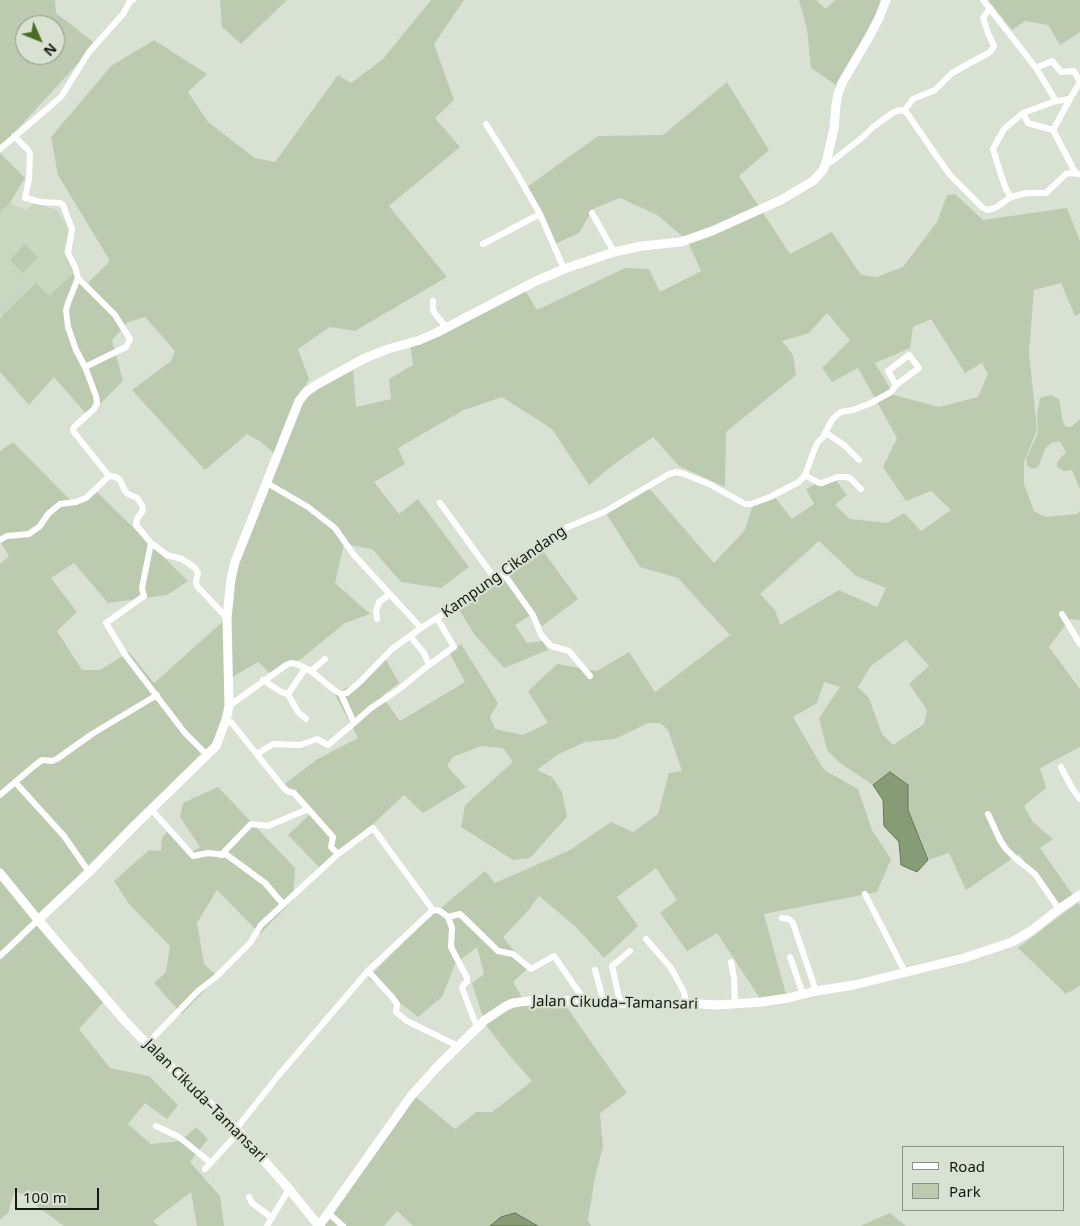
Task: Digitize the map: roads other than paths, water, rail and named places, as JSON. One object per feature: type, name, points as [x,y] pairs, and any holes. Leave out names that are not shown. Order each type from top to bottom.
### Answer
[{"type":"street","points":[[0,149],[61,97],[89,52],[133,0]]},
{"type":"street","points":[[0,956],[89,872],[216,746],[221,736],[229,706],[227,618],[234,562],[299,401],[306,392],[365,358],[420,340],[536,281],[564,269],[614,252],[642,246],[681,242],[712,232],[781,200],[813,181],[823,170],[826,163],[834,128],[838,94],[842,83],[872,31],[886,0]]},
{"type":"street","points":[[984,0],[1036,68],[1056,101]]},
{"type":"street","points":[[904,111],[912,99],[935,90],[952,73],[990,52],[994,46],[983,18],[990,8]]},
{"type":"street","points":[[1036,68],[1052,61],[1061,72],[1074,71],[1080,82],[1053,130]]},
{"type":"street","points":[[1012,197],[1006,189],[993,149],[1004,129],[1023,113],[1056,101],[1070,99]]},
{"type":"street","points":[[826,163],[831,162],[894,112],[901,110],[907,113],[950,175],[987,210],[996,208],[1012,197],[1027,193],[1046,193],[1066,174],[1078,173]]},
{"type":"street","points":[[1023,113],[1028,122],[1053,130],[1078,173]]},
{"type":"street","points":[[486,124],[540,214],[564,269]]},
{"type":"street","points":[[14,136],[30,154],[29,179],[25,198],[63,205],[72,229],[68,253],[75,266],[78,278],[115,315],[130,338],[126,347],[85,367]]},
{"type":"street","points":[[592,213],[614,252]]},
{"type":"street","points":[[483,244],[540,214]]},
{"type":"street","points":[[78,278],[66,310],[68,327],[96,396],[97,406],[74,427],[73,431],[110,476],[120,480],[125,491],[137,498],[142,505],[143,510],[136,519],[136,525],[151,543],[167,555],[182,559],[195,568],[198,573],[197,586],[227,618]]},
{"type":"street","points":[[433,301],[436,315],[446,327]]},
{"type":"street","points":[[861,490],[850,478],[836,478],[822,483],[805,475],[814,448],[826,433],[836,414],[869,404],[890,392],[896,385],[919,368],[909,355],[888,372],[896,385]]},
{"type":"street","points":[[826,433],[844,445],[859,460]]},
{"type":"street","name":"Kampung Cikandang","points":[[341,694],[354,687],[392,649],[496,580],[568,527],[606,511],[669,474],[677,472],[684,474],[708,484],[745,504],[751,504],[770,497],[799,482],[805,475]]},
{"type":"street","points":[[0,540],[7,536],[29,534],[40,526],[48,514],[60,504],[76,502],[86,498],[110,476]]},
{"type":"street","points":[[267,483],[308,507],[335,528],[354,555],[421,628]]},
{"type":"street","points":[[440,503],[496,580]]},
{"type":"street","points":[[151,543],[142,588],[144,596],[106,624],[126,656],[185,733],[207,755]]},
{"type":"street","points":[[504,574],[533,615],[541,635],[552,646],[570,651],[590,676]]},
{"type":"street","points":[[377,619],[376,610],[379,602],[390,594]]},
{"type":"street","points":[[1062,614],[1080,644]]},
{"type":"street","points":[[257,754],[273,744],[300,744],[317,739],[328,745],[371,708],[454,647],[437,618]]},
{"type":"street","points":[[410,636],[424,653],[429,665]]},
{"type":"street","points":[[288,694],[308,670],[325,659]]},
{"type":"street","points":[[229,706],[263,680],[291,662],[308,670],[341,694],[354,722]]},
{"type":"street","points":[[263,680],[281,692],[288,694],[298,712],[306,719]]},
{"type":"street","points":[[0,795],[42,760],[52,761],[57,759],[92,734],[157,695]]},
{"type":"street","points":[[226,720],[231,722],[283,787],[294,793],[333,837],[331,847],[338,854]]},
{"type":"street","points":[[1062,767],[1072,788],[1080,799]]},
{"type":"street","points":[[14,782],[64,836],[89,872]]},
{"type":"street","points":[[152,809],[193,856],[208,853],[227,855],[265,883],[283,904]]},
{"type":"street","points":[[221,854],[251,824],[268,826],[308,809]]},
{"type":"street","points":[[988,814],[1006,849],[1035,874],[1058,909]]},
{"type":"street","points":[[147,1044],[198,991],[216,977],[250,943],[261,925],[338,854],[373,828],[433,910],[440,911],[448,917],[452,928],[451,947],[467,978],[467,982],[462,988],[477,1027]]},
{"type":"street","name":"Jalan Cikuda–Tamansari","points":[[0,873],[125,1021],[238,1130],[319,1226],[411,1096],[436,1067],[477,1027],[506,1006],[513,1003],[537,1000],[604,1003],[735,1004],[761,1002],[854,985],[972,956],[1012,942],[1031,932],[1058,909],[1080,895]]},
{"type":"street","points":[[865,894],[905,972]]},
{"type":"street","points":[[205,1169],[238,1130],[278,1076],[368,971],[433,910]]},
{"type":"street","points":[[448,917],[460,914],[498,951],[513,954],[531,969],[554,956],[585,1001]]},
{"type":"street","points":[[782,918],[789,919],[793,923],[816,991]]},
{"type":"street","points":[[646,939],[672,968],[684,992],[686,1003]]},
{"type":"street","points":[[620,1002],[612,966],[630,951]]},
{"type":"street","points":[[790,957],[803,994]]},
{"type":"street","points":[[731,962],[735,1004]]},
{"type":"street","points":[[595,970],[604,1003]]},
{"type":"street","points":[[368,971],[392,997],[396,1004],[396,1012],[407,1020],[458,1046]]},
{"type":"street","points":[[156,1126],[179,1137],[211,1163]]},
{"type":"street","points":[[267,1226],[289,1189]]},
{"type":"street","points":[[248,1197],[252,1203],[272,1218]]},
{"type":"street","points":[[328,1213],[342,1226]]}]
